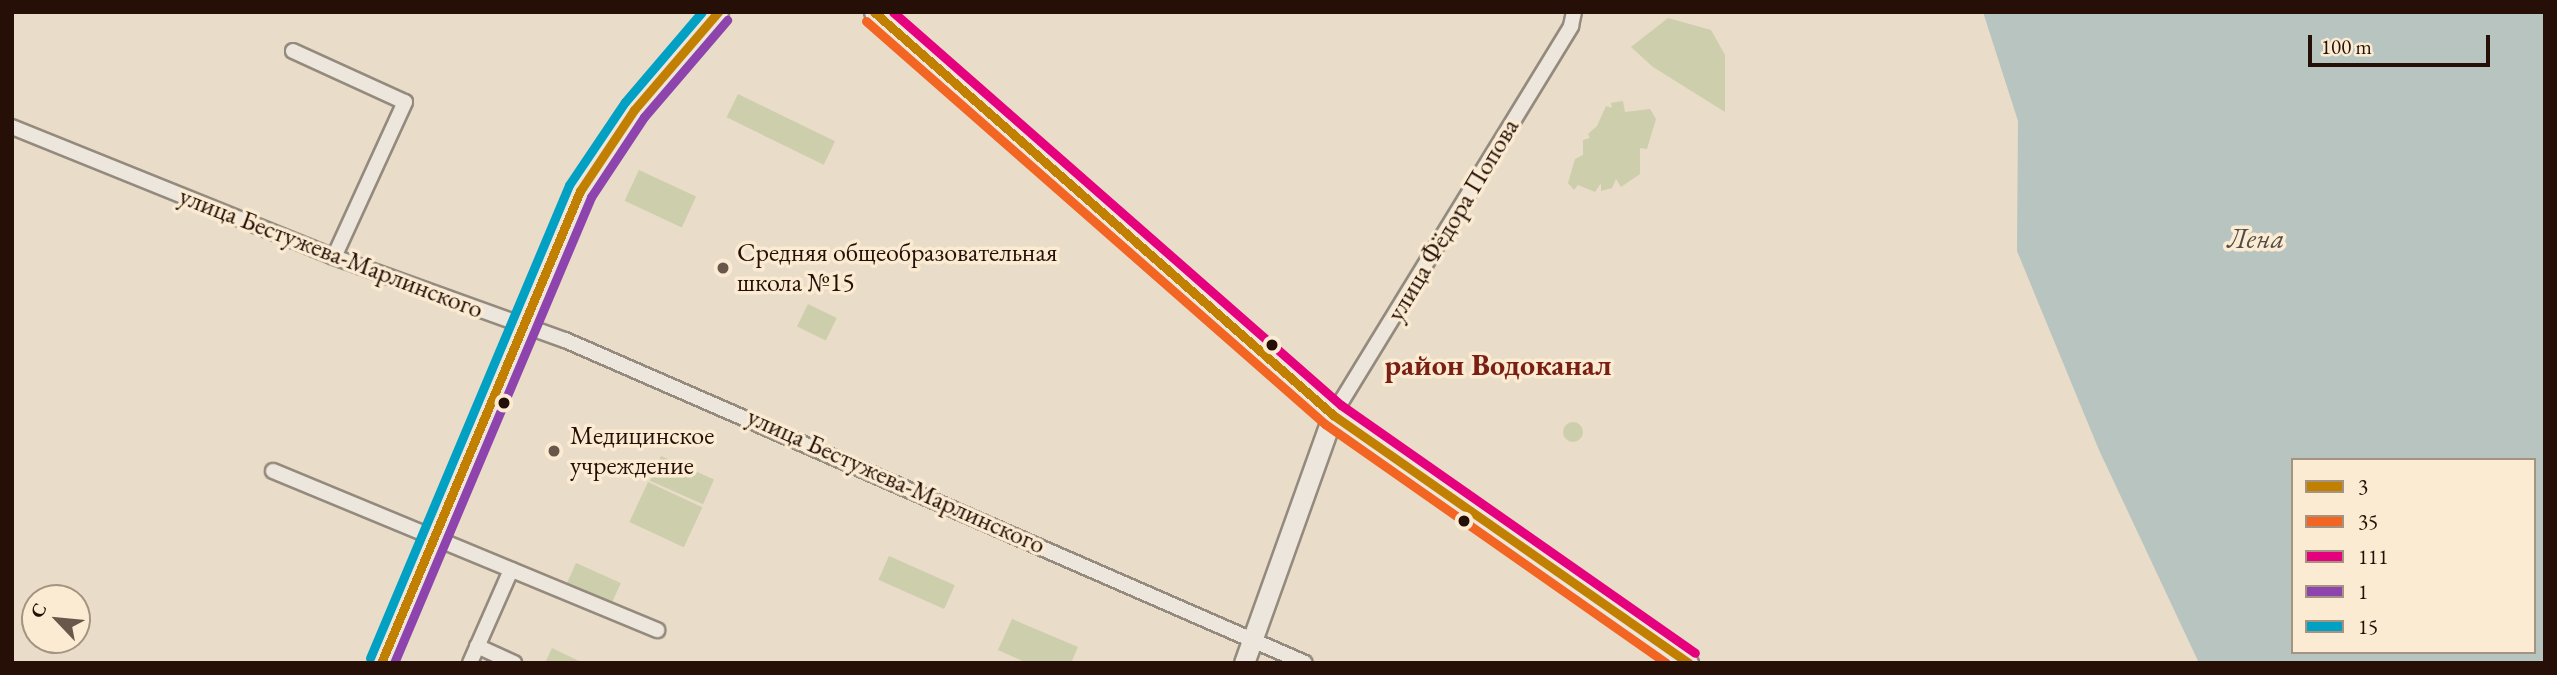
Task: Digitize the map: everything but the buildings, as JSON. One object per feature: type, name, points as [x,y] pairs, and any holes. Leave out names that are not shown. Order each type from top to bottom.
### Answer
[{"type":"main road","points":[[381,663],[521,325],[580,191],[605,150],[718,12]]},
{"type":"main road","points":[[874,12],[1333,415],[1688,663]]},
{"type":"main road","name":"улица Фёдора Попова","points":[[1244,663],[1333,415]]},
{"type":"street","name":"улица Фёдора Попова","points":[[1333,415],[1571,26],[1574,12]]},
{"type":"street","points":[[293,51],[405,102],[334,257]]},
{"type":"street","name":"улица Бестужева-Марлинского","points":[[12,127],[334,257],[521,325],[746,415],[1305,663]]},
{"type":"street","points":[[273,471],[657,630]]},
{"type":"street","points":[[470,663],[511,570]]},
{"type":"street","points":[[477,646],[514,663]]},
{"type":"green space","points":[[1668,18],[1711,30],[1725,55],[1725,112],[1653,67],[1631,47]]},
{"type":"green space","points":[[738,94],[835,141],[824,165],[727,117]]},
{"type":"green space","points":[[1623,101],[1625,112],[1650,109],[1656,119],[1647,149],[1640,148],[1640,174],[1621,187],[1616,179],[1612,188],[1601,191],[1601,183],[1595,192],[1578,185],[1574,190],[1568,183],[1575,159],[1583,155],[1583,140],[1590,138],[1588,134],[1597,126],[1606,106],[1612,108],[1611,103]]},
{"type":"green space","points":[[639,170],[696,197],[682,227],[625,201]]},
{"type":"green space","points":[[808,304],[837,318],[826,340],[797,326]]},
{"type":"green space","points":[[1569,422],[1577,422],[1583,432],[1577,442],[1569,442],[1563,436],[1563,428]]},
{"type":"green space","points":[[661,456],[714,480],[703,504],[650,481]]},
{"type":"green space","points":[[648,482],[702,507],[684,547],[629,522]]},
{"type":"green space","points":[[889,556],[955,585],[944,609],[878,580]]},
{"type":"green space","points":[[576,563],[621,583],[611,606],[566,586]]},
{"type":"green space","points":[[1012,619],[1078,647],[1071,663],[1027,663],[998,650]]},
{"type":"green space","points":[[552,648],[583,663],[545,663]]},
{"type":"water","name":"Лена","points":[[1983,12],[2545,12],[2545,663],[2199,663],[2099,450],[2017,251],[2018,121]]},
{"type":"transit line","name":"15","points":[[370,658],[569,185],[625,102],[702,12]]},
{"type":"transit line","name":"3","points":[[381,663],[580,191],[634,110],[718,12]]},
{"type":"transit line","name":"3","points":[[874,12],[1333,415],[1688,663]]},
{"type":"transit line","name":"111","points":[[893,12],[1341,405],[1695,653]]},
{"type":"transit line","name":"1","points":[[394,663],[591,197],[644,117],[727,20]]},
{"type":"transit line","name":"35","points":[[866,21],[1325,424],[1666,663]]},
{"type":"place","name":"Средняя общеобразовательная школа №15","points":[[723,268]]},
{"type":"place","name":"Медицинское учреждение","points":[[554,451]]},
{"type":"district","name":"район Водоканал","points":[[1498,365]]}]
